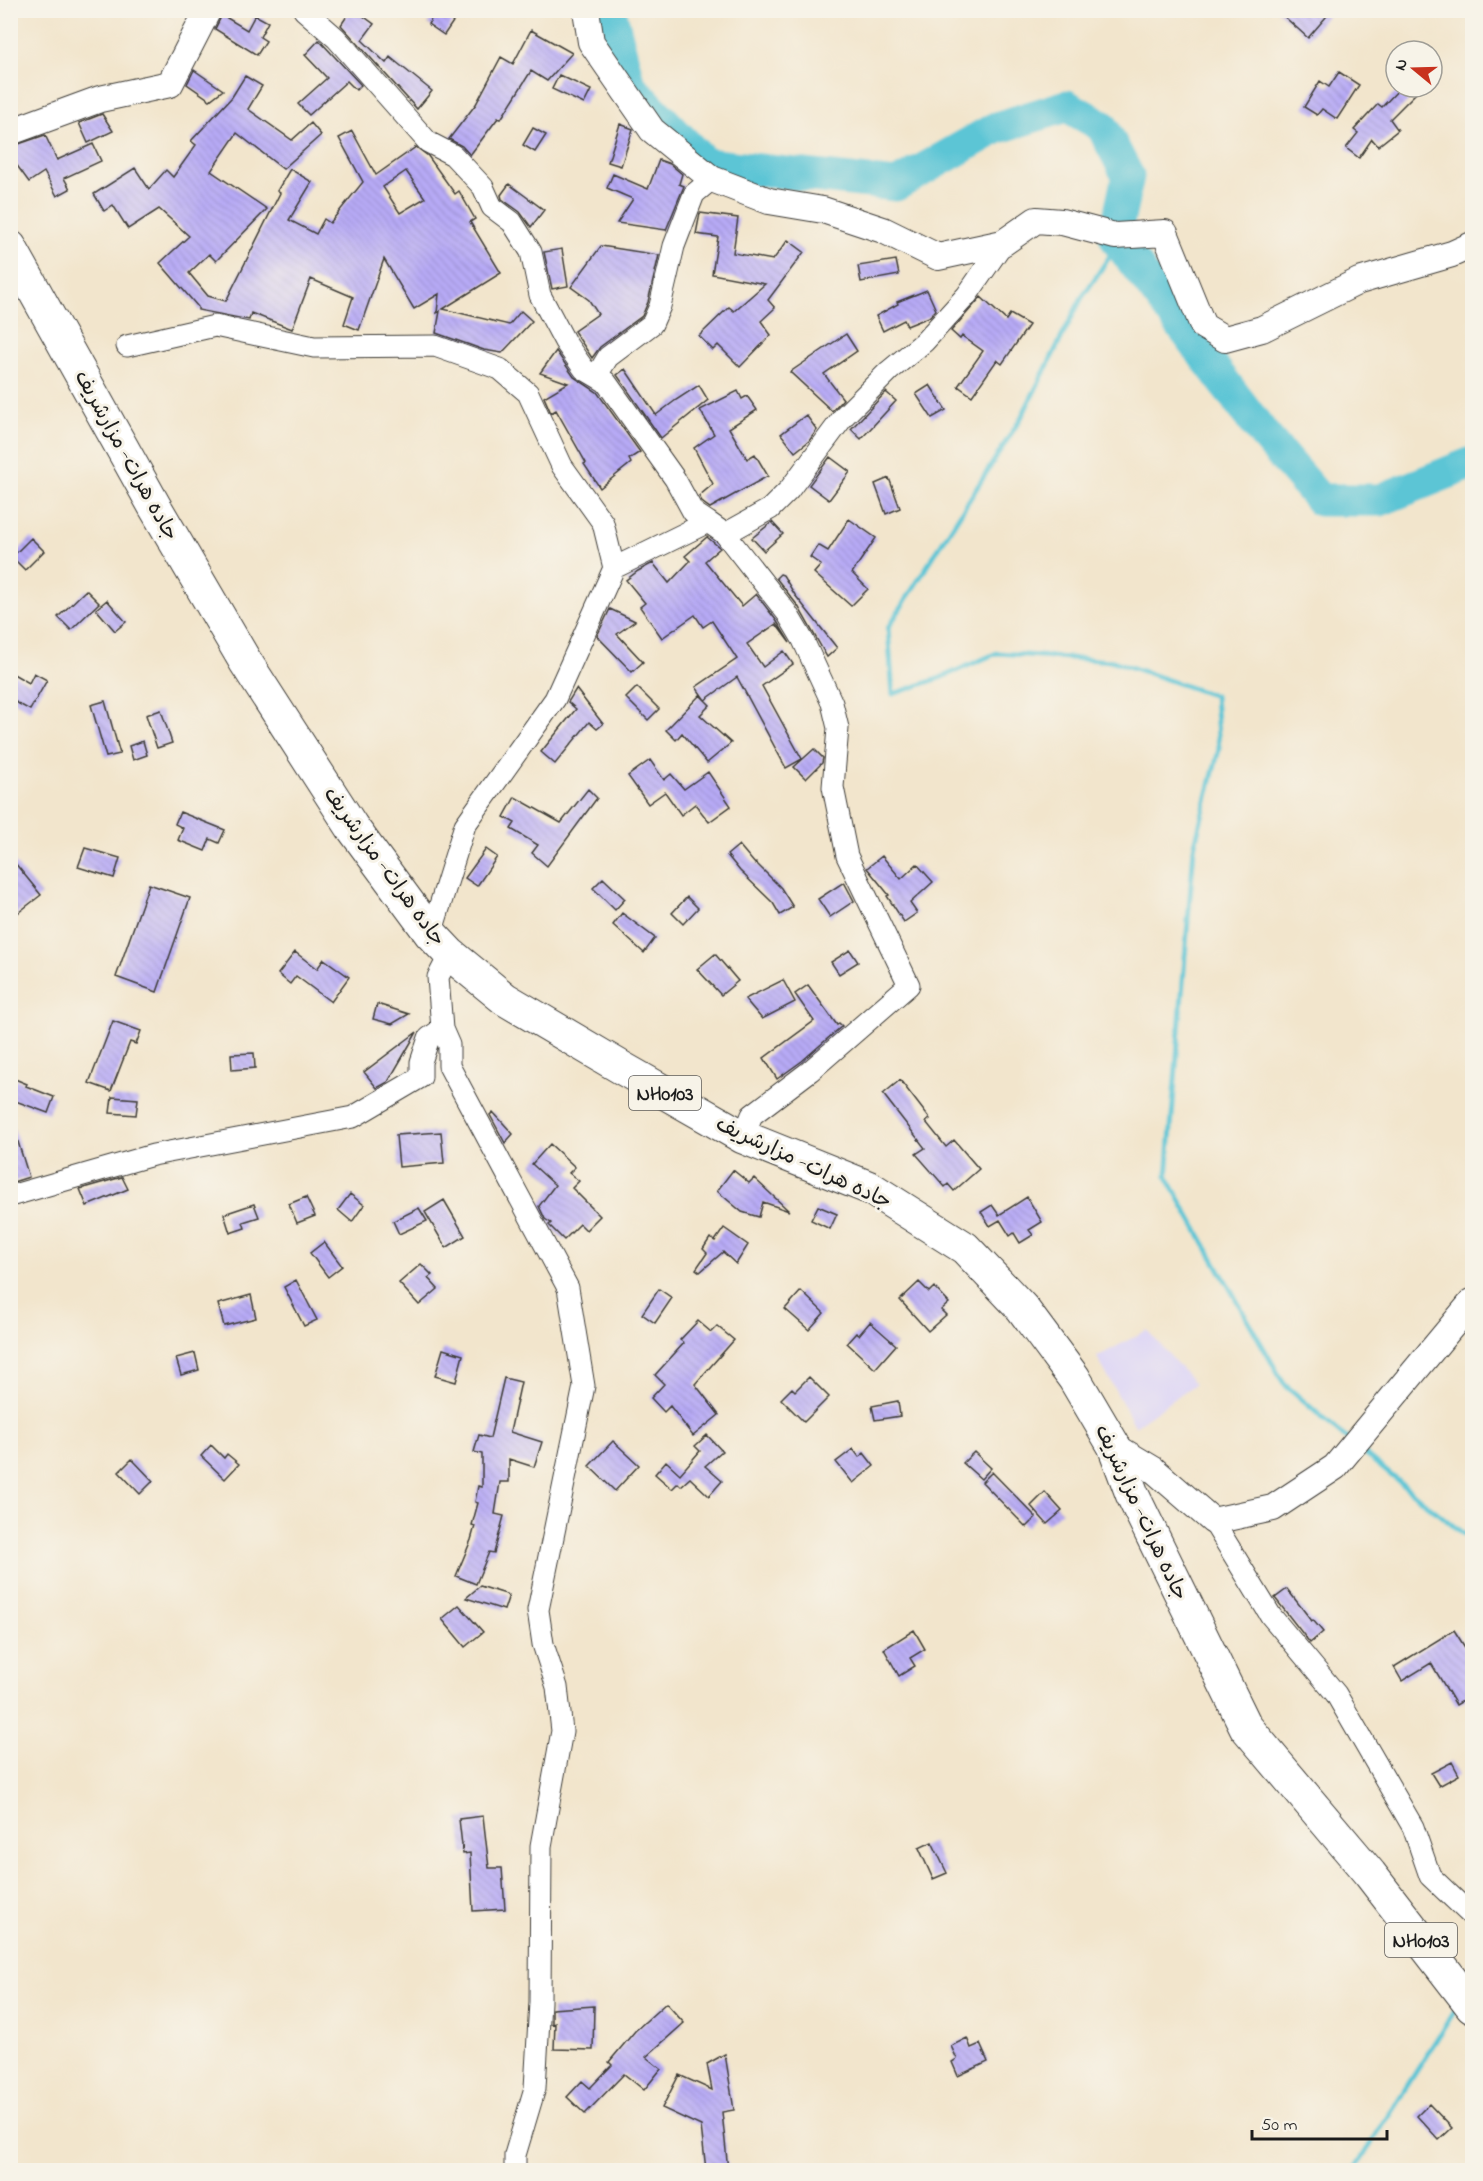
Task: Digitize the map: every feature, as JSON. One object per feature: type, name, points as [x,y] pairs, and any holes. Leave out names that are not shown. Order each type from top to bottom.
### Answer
[{"type":"highway","name":"جاده هرات- مزارشریف","points":[[10,247],[154,507],[244,662],[352,827],[441,944],[505,999],[743,1137],[870,1188],[965,1248],[1022,1308],[1074,1378],[1114,1446],[1132,1494],[1246,1727],[1370,1874],[1473,2006]]},
{"type":"street","points":[[10,132],[100,99],[170,84],[208,10]]},
{"type":"street","points":[[304,10],[336,38],[429,142],[453,155],[483,187],[492,207],[512,222],[531,252],[540,295],[565,342],[584,369],[606,382],[616,394],[675,479],[693,512],[725,534],[787,613],[803,640],[832,703],[838,728],[832,787],[847,855],[909,985],[810,1071],[752,1115],[743,1137]]},
{"type":"street","points":[[586,10],[591,42],[652,130],[712,180],[768,201],[823,210],[883,230],[938,257],[1003,243]]},
{"type":"street","points":[[597,375],[608,357],[652,324],[660,306],[674,246],[694,194],[712,180]]},
{"type":"street","points":[[725,534],[771,509],[789,490],[844,416],[889,371],[924,342],[967,295],[1003,243],[1036,220],[1062,222],[1115,236],[1165,233],[1203,326],[1225,339],[1262,329],[1359,281],[1452,254],[1473,245]]},
{"type":"street","points":[[127,346],[215,326],[314,347],[435,346],[500,369],[528,393],[562,466],[603,523],[614,568],[555,699],[465,825],[441,944],[438,977],[442,1029],[449,1045],[448,1066],[568,1288],[584,1386],[538,1610],[543,1644],[557,1687],[562,1731],[541,1846],[540,2002],[535,2088],[515,2155],[515,2170]]},
{"type":"street","points":[[614,568],[708,522]]},
{"type":"street","points":[[10,1196],[153,1155],[353,1117],[421,1077],[421,1062],[429,1038],[442,1029]]},
{"type":"street","points":[[1213,1521],[1273,1508],[1335,1467],[1473,1302]]},
{"type":"street","points":[[1114,1446],[1154,1470],[1213,1521],[1271,1616],[1335,1694],[1413,1827],[1430,1876],[1473,1916]]},
{"type":"shaded area","points":[[1147,1330],[1195,1384],[1135,1426],[1097,1357]]},
{"type":"building","points":[[351,10],[355,10],[374,24],[362,40],[386,63],[390,57],[432,91],[417,109],[341,25]]},
{"type":"building","points":[[437,10],[461,10],[444,35],[428,24]]},
{"type":"building","points":[[1277,10],[1332,10],[1308,38]]},
{"type":"building","points":[[222,15],[247,30],[255,15],[268,22],[260,37],[266,41],[257,55],[215,29]]},
{"type":"building","points":[[531,30],[572,53],[547,81],[531,71],[501,119],[498,118],[470,155],[462,146],[449,139],[476,104],[501,57],[513,64]]},
{"type":"building","points":[[319,40],[361,85],[356,90],[347,81],[309,115],[298,104],[327,78],[305,55]]},
{"type":"building","points":[[194,70],[223,90],[210,100],[187,84]]},
{"type":"building","points":[[1339,72],[1359,85],[1337,119],[1322,109],[1317,115],[1304,107],[1320,81],[1329,87]]},
{"type":"building","points":[[559,75],[591,90],[584,104],[552,89]]},
{"type":"building","points":[[245,76],[262,86],[248,109],[292,140],[311,123],[321,135],[283,169],[237,133],[211,171],[267,209],[216,261],[209,254],[189,273],[208,296],[226,301],[280,193],[277,191],[290,169],[312,182],[289,220],[316,234],[324,219],[330,223],[363,182],[339,138],[352,131],[376,175],[416,147],[428,156],[455,194],[459,191],[475,219],[470,222],[501,273],[443,309],[509,325],[521,311],[532,321],[502,353],[484,350],[436,333],[440,311],[437,313],[439,294],[414,309],[384,259],[359,330],[344,324],[353,297],[311,279],[292,329],[251,313],[249,320],[198,310],[198,307],[160,263],[189,236],[159,209],[128,229],[113,205],[104,211],[94,194],[135,168],[149,189],[166,170],[173,177],[196,145],[191,141],[232,97]],"holes":[[[406,171],[425,198],[400,213],[383,187]]]},
{"type":"building","points":[[1390,99],[1410,99],[1390,119],[1398,130],[1378,146],[1372,139],[1359,158],[1346,148],[1358,133],[1354,130],[1378,104],[1382,107]]},
{"type":"building","points":[[102,114],[113,131],[88,143],[79,123]]},
{"type":"building","points":[[620,124],[633,129],[621,166],[608,162]]},
{"type":"building","points":[[533,128],[546,135],[535,152],[523,145]]},
{"type":"building","points":[[45,135],[57,160],[93,144],[101,161],[64,178],[70,189],[57,196],[44,172],[29,182],[10,156],[10,147]]},
{"type":"building","points":[[659,160],[670,164],[682,174],[679,184],[684,186],[666,230],[617,223],[633,199],[607,188],[613,174],[648,189]]},
{"type":"building","points":[[509,184],[544,210],[531,227],[520,212],[502,199],[501,195]]},
{"type":"building","points":[[700,213],[738,218],[733,253],[773,260],[788,240],[804,252],[768,300],[775,308],[761,321],[771,335],[740,367],[718,345],[713,350],[699,336],[729,307],[734,311],[765,284],[712,274],[718,237],[696,234]]},
{"type":"building","points":[[601,246],[659,255],[648,302],[642,316],[600,347],[592,358],[574,331],[598,314],[589,300],[571,287]]},
{"type":"building","points":[[562,249],[568,286],[552,289],[544,252]]},
{"type":"building","points":[[896,260],[899,275],[861,282],[858,266]]},
{"type":"building","points":[[927,290],[936,310],[929,317],[907,326],[904,320],[883,331],[876,316],[898,304],[897,302]]},
{"type":"building","points":[[981,297],[1006,320],[1010,314],[1029,325],[1002,364],[997,360],[972,396],[958,386],[983,351],[962,336],[960,339],[951,331]]},
{"type":"building","points":[[846,334],[857,351],[824,374],[843,399],[832,411],[790,372]]},
{"type":"building","points":[[556,351],[574,377],[597,392],[640,452],[629,459],[631,463],[600,488],[584,464],[586,463],[556,410],[551,413],[544,397],[568,383],[540,373]]},
{"type":"building","points":[[625,369],[656,415],[699,385],[708,400],[661,438],[617,375]]},
{"type":"building","points":[[930,385],[946,410],[932,418],[916,394]]},
{"type":"building","points":[[738,391],[742,399],[747,396],[757,410],[729,428],[747,459],[755,454],[768,476],[710,508],[699,496],[713,484],[694,448],[714,434],[700,410]]},
{"type":"building","points":[[886,392],[896,401],[861,439],[851,429]]},
{"type":"building","points":[[806,415],[817,430],[809,441],[795,452],[781,434]]},
{"type":"building","points":[[830,457],[850,472],[829,500],[809,485]]},
{"type":"building","points":[[889,478],[900,508],[886,514],[875,484]]},
{"type":"building","points":[[849,519],[876,538],[852,573],[868,589],[851,606],[814,573],[821,565],[810,557],[818,545],[828,551]]},
{"type":"building","points":[[772,522],[783,534],[764,551],[752,538]]},
{"type":"building","points":[[707,537],[720,548],[705,561],[742,606],[756,594],[790,643],[776,624],[747,644],[763,667],[784,651],[793,664],[762,686],[802,759],[786,768],[737,677],[705,700],[696,687],[737,659],[712,621],[703,627],[695,615],[662,638],[640,607],[645,603],[626,580],[653,563],[669,583],[690,561],[685,556]]},
{"type":"building","points":[[31,538],[44,551],[25,570],[12,557]]},
{"type":"building","points":[[780,574],[837,648],[827,657],[798,606],[776,578]]},
{"type":"building","points":[[86,590],[99,603],[71,630],[58,617]]},
{"type":"building","points":[[107,600],[126,622],[115,631],[96,609]]},
{"type":"building","points":[[610,609],[635,621],[617,634],[643,662],[632,672],[597,636]]},
{"type":"building","points":[[10,672],[29,683],[34,673],[47,680],[30,710],[10,699]]},
{"type":"building","points":[[637,687],[659,709],[648,720],[626,698]]},
{"type":"building","points":[[576,689],[603,724],[597,729],[589,722],[555,764],[541,752],[576,709],[568,702]]},
{"type":"building","points":[[700,695],[710,705],[700,715],[731,743],[707,763],[682,733],[676,740],[666,730]]},
{"type":"building","points":[[105,701],[120,754],[106,757],[91,705]]},
{"type":"building","points":[[161,710],[172,743],[157,748],[146,715]]},
{"type":"building","points":[[143,741],[147,755],[133,760],[129,746]]},
{"type":"building","points":[[814,749],[823,758],[822,763],[806,779],[794,767]]},
{"type":"building","points":[[650,760],[664,780],[671,774],[684,789],[708,772],[731,806],[709,822],[695,804],[681,815],[665,792],[648,804],[628,776]]},
{"type":"building","points":[[588,789],[597,798],[547,866],[532,853],[538,845],[511,829],[515,823],[504,817],[515,797],[561,823]]},
{"type":"building","points":[[180,812],[225,830],[219,843],[210,839],[205,851],[178,840],[183,828],[175,824]]},
{"type":"building","points":[[739,845],[755,864],[781,888],[793,907],[780,915],[773,903],[740,871],[727,855]]},
{"type":"building","points":[[85,848],[120,858],[114,878],[78,867]]},
{"type":"building","points":[[486,849],[497,857],[477,886],[465,878]]},
{"type":"building","points":[[882,856],[901,879],[917,864],[933,882],[910,903],[917,913],[904,922],[887,896],[889,895],[867,868]]},
{"type":"building","points":[[10,857],[41,895],[10,919]]},
{"type":"building","points":[[603,878],[625,899],[615,910],[593,888]]},
{"type":"building","points":[[844,882],[854,901],[830,917],[818,899]]},
{"type":"building","points":[[149,884],[190,898],[157,992],[116,977]]},
{"type":"building","points":[[687,897],[698,908],[683,924],[672,913]]},
{"type":"building","points":[[622,913],[655,938],[644,953],[613,925]]},
{"type":"building","points":[[850,950],[858,962],[839,974],[831,962]]},
{"type":"building","points":[[295,952],[317,969],[324,959],[349,977],[331,1002],[296,976],[290,984],[278,974]]},
{"type":"building","points":[[715,954],[738,981],[721,995],[697,969]]},
{"type":"building","points":[[783,980],[795,1002],[762,1019],[745,999]]},
{"type":"building","points":[[808,985],[837,1025],[839,1023],[842,1026],[802,1061],[777,1079],[764,1058],[814,1021],[795,994]]},
{"type":"building","points":[[377,1004],[409,1014],[392,1024],[373,1019]]},
{"type":"building","points":[[113,1021],[141,1031],[136,1044],[130,1042],[111,1091],[89,1083]]},
{"type":"building","points":[[417,1032],[388,1082],[377,1088],[364,1072]]},
{"type":"building","points":[[254,1053],[255,1068],[232,1070],[231,1054]]},
{"type":"building","points":[[10,1077],[54,1097],[48,1113],[10,1099]]},
{"type":"building","points":[[900,1080],[930,1119],[926,1122],[946,1147],[954,1140],[979,1169],[954,1191],[948,1184],[945,1187],[916,1154],[925,1148],[883,1094]]},
{"type":"building","points":[[112,1097],[138,1099],[136,1115],[110,1113]]},
{"type":"building","points":[[493,1112],[513,1134],[505,1143],[490,1115]]},
{"type":"building","points":[[14,1129],[29,1177],[10,1183],[10,1130]]},
{"type":"building","points":[[441,1132],[444,1163],[399,1167],[396,1135]]},
{"type":"building","points":[[550,1144],[575,1167],[569,1173],[579,1181],[572,1188],[600,1216],[586,1230],[580,1224],[564,1240],[549,1225],[551,1223],[545,1219],[539,1206],[555,1185],[532,1164]]},
{"type":"building","points":[[733,1170],[749,1183],[754,1178],[789,1211],[763,1202],[759,1217],[742,1212],[717,1191]]},
{"type":"building","points":[[122,1177],[128,1189],[87,1206],[80,1189]]},
{"type":"building","points":[[350,1194],[364,1205],[352,1222],[338,1210]]},
{"type":"building","points":[[306,1197],[315,1216],[297,1223],[289,1204]]},
{"type":"building","points":[[1027,1197],[1042,1222],[1029,1230],[1033,1235],[1020,1243],[1014,1233],[1010,1236],[1000,1220],[990,1226],[981,1212],[992,1205],[999,1215]]},
{"type":"building","points":[[444,1200],[465,1236],[446,1248],[425,1212]]},
{"type":"building","points":[[254,1204],[259,1217],[243,1222],[245,1228],[230,1233],[224,1214]]},
{"type":"building","points":[[818,1206],[837,1214],[830,1229],[811,1220]]},
{"type":"building","points":[[419,1208],[427,1221],[399,1234],[393,1221]]},
{"type":"building","points":[[724,1228],[748,1245],[736,1264],[723,1252],[700,1272],[696,1269],[707,1253],[703,1249],[710,1238],[715,1241]]},
{"type":"building","points":[[324,1242],[342,1266],[328,1277],[310,1253]]},
{"type":"building","points":[[421,1264],[432,1275],[428,1278],[438,1289],[419,1305],[399,1283]]},
{"type":"building","points":[[296,1280],[317,1320],[304,1326],[284,1287]]},
{"type":"building","points":[[919,1282],[929,1292],[934,1287],[949,1303],[941,1310],[946,1315],[928,1331],[900,1300]]},
{"type":"building","points":[[659,1289],[672,1298],[655,1323],[642,1314]]},
{"type":"building","points":[[801,1291],[824,1313],[809,1330],[785,1309]]},
{"type":"building","points":[[251,1295],[256,1318],[224,1326],[218,1304]]},
{"type":"building","points":[[698,1321],[711,1332],[717,1326],[734,1340],[695,1384],[719,1415],[693,1436],[670,1406],[664,1412],[651,1398],[664,1384],[655,1375],[684,1343],[680,1340]]},
{"type":"building","points":[[870,1322],[896,1345],[875,1369],[847,1343],[856,1333],[859,1335]]},
{"type":"building","points":[[443,1349],[463,1355],[456,1382],[435,1376]]},
{"type":"building","points":[[195,1353],[199,1370],[181,1375],[176,1358]]},
{"type":"building","points":[[809,1377],[829,1397],[804,1422],[781,1399],[792,1388],[795,1391]]},
{"type":"building","points":[[504,1378],[521,1382],[510,1432],[542,1442],[534,1467],[509,1459],[509,1482],[500,1482],[495,1514],[504,1516],[494,1553],[489,1552],[476,1584],[456,1576],[471,1540],[475,1526],[472,1525],[478,1503],[475,1502],[478,1486],[482,1487],[482,1454],[474,1452],[479,1435],[490,1438]]},
{"type":"building","points":[[898,1401],[900,1416],[875,1420],[872,1406]]},
{"type":"building","points":[[707,1435],[722,1451],[705,1466],[722,1481],[709,1496],[690,1478],[681,1486],[678,1483],[672,1489],[655,1474],[666,1461],[680,1474],[700,1451],[695,1446]]},
{"type":"building","points":[[613,1441],[639,1465],[615,1491],[589,1466]]},
{"type":"building","points":[[211,1445],[224,1458],[227,1454],[239,1464],[225,1479],[201,1456]]},
{"type":"building","points":[[853,1449],[859,1457],[864,1453],[874,1466],[853,1483],[836,1462]]},
{"type":"building","points":[[974,1452],[991,1468],[981,1479],[963,1463]]},
{"type":"building","points":[[132,1459],[153,1481],[140,1494],[119,1472]]},
{"type":"building","points":[[992,1472],[1036,1517],[1026,1527],[982,1482]]},
{"type":"building","points":[[1045,1492],[1062,1511],[1047,1524],[1031,1506]]},
{"type":"building","points":[[480,1586],[509,1595],[504,1610],[466,1598]]},
{"type":"building","points":[[1287,1589],[1323,1632],[1310,1643],[1275,1598]]},
{"type":"building","points":[[459,1605],[483,1632],[465,1647],[442,1619]]},
{"type":"building","points":[[914,1630],[925,1649],[910,1658],[915,1666],[899,1676],[884,1649]]},
{"type":"building","points":[[1454,1630],[1473,1660],[1473,1695],[1456,1705],[1431,1663],[1402,1681],[1394,1667]]},
{"type":"building","points":[[1452,1762],[1459,1775],[1439,1786],[1431,1773]]},
{"type":"building","points":[[483,1816],[489,1868],[502,1868],[505,1909],[473,1911],[470,1853],[463,1854],[459,1819]]},
{"type":"building","points":[[932,1842],[947,1873],[933,1879],[919,1848]]},
{"type":"building","points":[[666,2003],[684,2023],[646,2057],[661,2069],[644,2090],[624,2074],[585,2114],[567,2097],[582,2081],[590,2088],[612,2065],[609,2062],[635,2031]]},
{"type":"building","points":[[594,2006],[593,2050],[554,2049],[555,2023],[552,2024],[552,2009]]},
{"type":"building","points":[[967,2038],[971,2048],[980,2044],[988,2062],[958,2076],[952,2062],[957,2059],[951,2046]]},
{"type":"building","points":[[725,2054],[734,2110],[722,2112],[728,2170],[706,2170],[701,2126],[662,2108],[679,2075],[712,2090],[707,2064]]},
{"type":"building","points":[[1429,2104],[1452,2128],[1439,2140],[1417,2116]]},
{"type":"waterway","points":[[610,10],[629,85],[705,164],[896,185],[996,128],[1067,106],[1102,126],[1128,176],[1115,236],[1119,243],[1265,436],[1320,500],[1380,500],[1472,463]]},
{"type":"waterway","points":[[1118,244],[1081,299],[1021,418],[888,628],[893,694],[940,678],[997,653],[1113,661],[1215,696],[1219,749],[1194,848],[1167,1177],[1284,1384],[1348,1440]]},
{"type":"waterway","points":[[1360,1450],[1472,1541]]},
{"type":"waterway","points":[[1354,2170],[1457,2007]]}]
